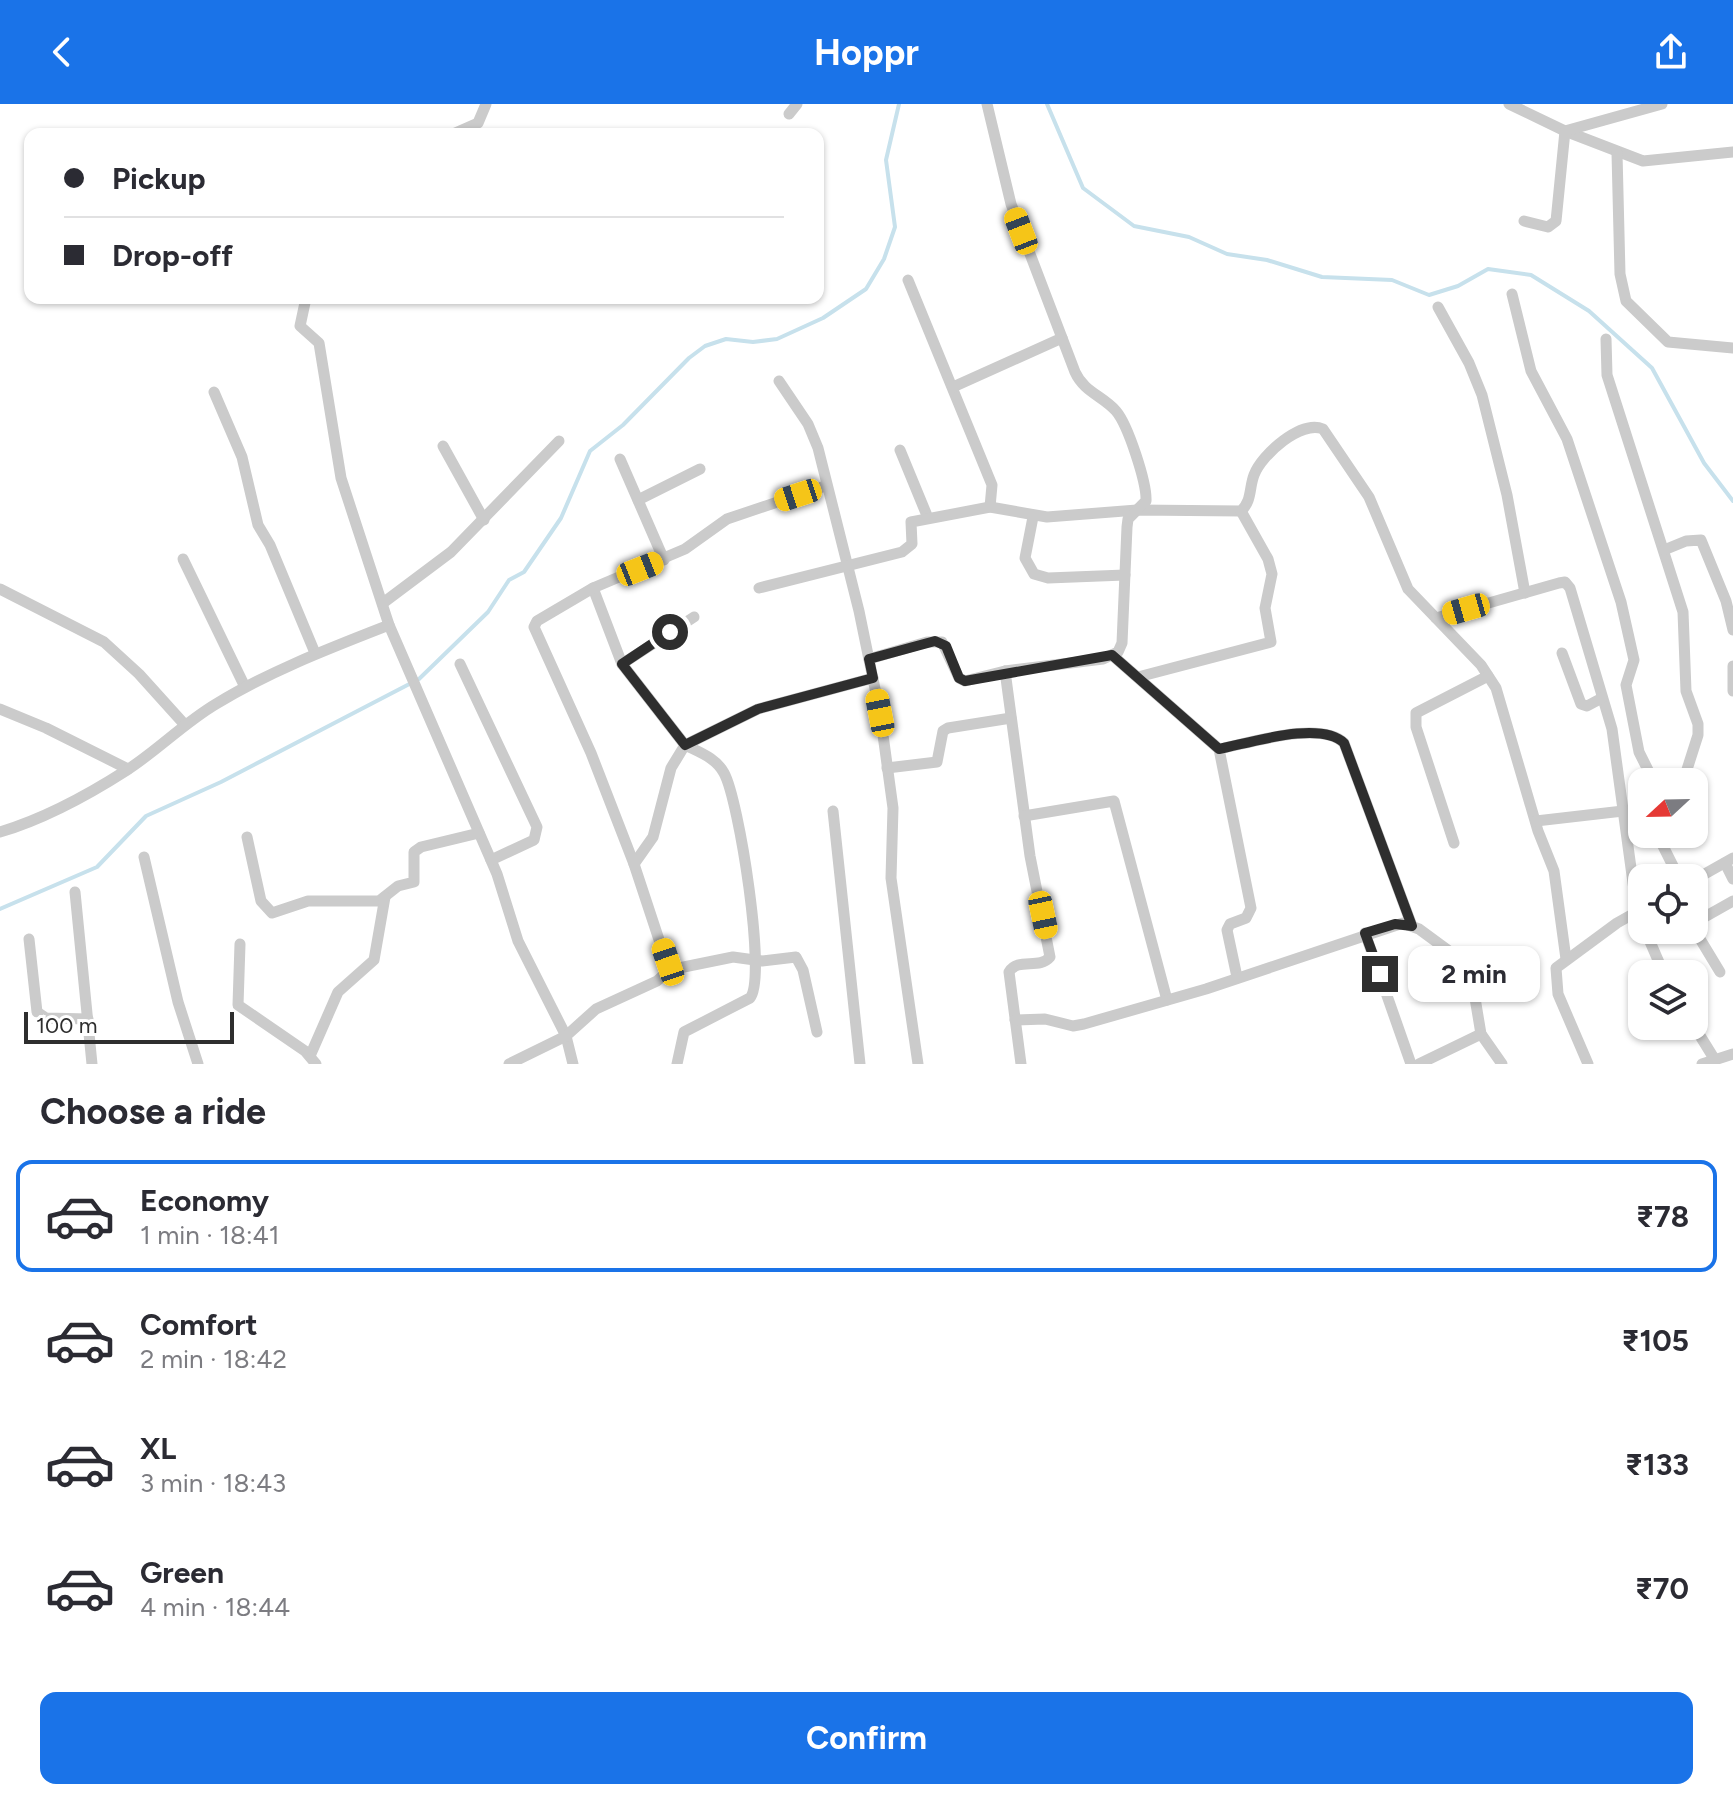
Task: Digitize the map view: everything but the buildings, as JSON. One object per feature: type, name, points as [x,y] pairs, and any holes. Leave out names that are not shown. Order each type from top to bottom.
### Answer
[{"type":"street","points":[[467,128],[478,123],[486,104]]},
{"type":"street","points":[[789,114],[797,104]]},
{"type":"street","points":[[869,659],[935,641],[946,646],[959,678],[965,681],[1005,671],[1112,655],[1122,643],[1128,519],[1147,496],[1125,427],[1113,408],[1079,380],[1011,204],[987,104]]},
{"type":"street","points":[[1509,104],[1565,131],[1643,161],[1733,152]]},
{"type":"street","points":[[1565,131],[1662,104]]},
{"type":"street","points":[[1524,221],[1548,227],[1556,221],[1565,131]]},
{"type":"street","points":[[1617,153],[1620,274],[1626,301],[1668,342],[1733,350]]},
{"type":"street","points":[[908,280],[992,485],[990,507]]},
{"type":"street","points":[[1512,294],[1531,371],[1567,439],[1621,602],[1634,660],[1626,685],[1639,752],[1647,768]]},
{"type":"street","points":[[304,304],[300,326],[319,343],[341,478],[389,625],[491,860],[518,941],[566,1036],[573,1064]]},
{"type":"street","points":[[1438,307],[1469,363],[1482,395],[1507,495],[1525,593]]},
{"type":"street","points":[[953,387],[1062,338]]},
{"type":"street","points":[[1606,339],[1607,375],[1683,612],[1686,691],[1698,724],[1695,750],[1688,768]]},
{"type":"street","points":[[779,381],[813,434],[873,678],[893,817],[889,841],[891,878],[918,1064]]},
{"type":"street","points":[[214,392],[242,457],[258,525],[270,545],[315,653]]},
{"type":"street","points":[[759,588],[848,567],[909,548],[910,523],[990,507],[1033,517],[1137,510],[1241,511],[1247,505],[1257,468],[1277,447],[1303,428],[1315,426],[1323,429],[1369,497],[1408,589],[1488,676],[1503,707],[1554,871],[1566,959]]},
{"type":"street","points":[[383,603],[451,552],[559,441]]},
{"type":"street","points":[[443,446],[484,520]]},
{"type":"street","points":[[900,450],[928,518]]},
{"type":"street","points":[[620,459],[664,560]]},
{"type":"street","points":[[638,500],[700,469]]},
{"type":"street","points":[[669,970],[634,864],[591,753],[534,627],[537,621],[593,588],[664,560],[727,519],[825,486]]},
{"type":"street","points":[[1138,677],[1271,642],[1265,608],[1272,574],[1268,559],[1241,511]]},
{"type":"street","points":[[1033,517],[1025,558],[1034,574],[1048,578],[1125,575]]},
{"type":"street","points":[[1664,550],[1686,541],[1701,540],[1733,630]]},
{"type":"street","points":[[183,559],[245,687]]},
{"type":"street","points":[[1436,618],[1565,582],[1570,588],[1612,729],[1632,864]]},
{"type":"street","points":[[593,588],[622,664],[685,745],[714,759],[726,776],[741,834],[756,941],[754,993],[684,1032],[677,1064]]},
{"type":"street","points":[[0,589],[104,642],[139,674],[185,725]]},
{"type":"street","points":[[622,664],[694,617]]},
{"type":"street","points":[[0,832],[64,806],[128,769],[185,725],[245,687],[315,653],[389,625]]},
{"type":"street","points":[[1562,653],[1581,704],[1587,706],[1602,698]]},
{"type":"street","points":[[1112,655],[1219,749],[1251,908],[1246,918],[1230,924],[1227,930],[1237,977]]},
{"type":"street","points":[[460,664],[537,827],[534,840],[491,860]]},
{"type":"street","points":[[1733,666],[1733,691]]},
{"type":"street","points":[[1005,671],[1024,816],[1050,957],[1041,963],[1011,967],[1021,1064]]},
{"type":"street","points":[[1454,843],[1416,727],[1416,713],[1488,676]]},
{"type":"street","points":[[634,864],[653,837],[671,768],[685,745],[758,709],[873,678]]},
{"type":"street","points":[[0,709],[128,769]]},
{"type":"street","points":[[887,768],[937,762],[943,731],[948,728],[1011,718]]},
{"type":"street","points":[[1219,749],[1284,736],[1328,733],[1337,736],[1344,743],[1412,926]]},
{"type":"street","points":[[1024,816],[1114,801],[1167,1000]]},
{"type":"street","points":[[833,811],[860,1064]]},
{"type":"street","points":[[1536,821],[1623,811]]},
{"type":"street","points":[[247,837],[261,901],[272,913],[308,901],[371,902],[385,897],[398,886],[414,882],[414,852],[421,847],[479,833]]},
{"type":"street","points":[[144,857],[178,1002],[198,1064]]},
{"type":"street","points":[[1708,872],[1729,860],[1733,879]]},
{"type":"street","points":[[75,892],[92,1064]]},
{"type":"street","points":[[240,944],[238,1005],[313,1060],[338,992],[374,960],[385,897]]},
{"type":"street","points":[[1708,917],[1733,901]]},
{"type":"street","points":[[1588,1064],[1571,1028],[1555,977],[1556,968],[1628,917]]},
{"type":"street","points":[[1015,1020],[1045,1019],[1073,1026],[1167,1000],[1395,924],[1412,926],[1453,954],[1474,992],[1481,1034],[1502,1064]]},
{"type":"street","points":[[1365,933],[1411,1064]]},
{"type":"street","points":[[29,939],[37,1012],[46,1018],[88,1019]]},
{"type":"street","points":[[1704,944],[1720,972]]},
{"type":"street","points":[[509,1064],[566,1036],[596,1009],[657,981],[669,970],[733,957],[796,957],[800,960],[817,1032]]},
{"type":"street","points":[[1419,1064],[1481,1034]]},
{"type":"street","points":[[1703,1040],[1715,1060]]},
{"type":"street","points":[[1702,1064],[1733,1054]]},
{"type":"waterway","points":[[0,909],[97,867],[146,816],[221,782],[419,679],[488,612],[509,580],[524,572],[561,518],[590,451],[623,425],[689,358],[705,346],[726,339],[753,342],[777,339],[823,318],[866,289],[884,259],[895,227],[886,160],[899,104]]},
{"type":"waterway","points":[[1047,104],[1083,188],[1134,226],[1189,237],[1227,254],[1267,260],[1322,277],[1392,280],[1429,295],[1458,286],[1488,269],[1531,275],[1589,311],[1652,368],[1704,463],[1733,501]]},
{"type":"route","points":[[670,632],[622,664],[685,745],[758,709],[873,678],[869,659],[935,641],[946,646],[959,678],[965,681],[1005,671],[1103,659],[1112,655],[1215,742],[1219,749],[1284,736],[1328,733],[1337,736],[1344,743],[1412,926],[1395,924],[1365,933],[1380,974]]}]
